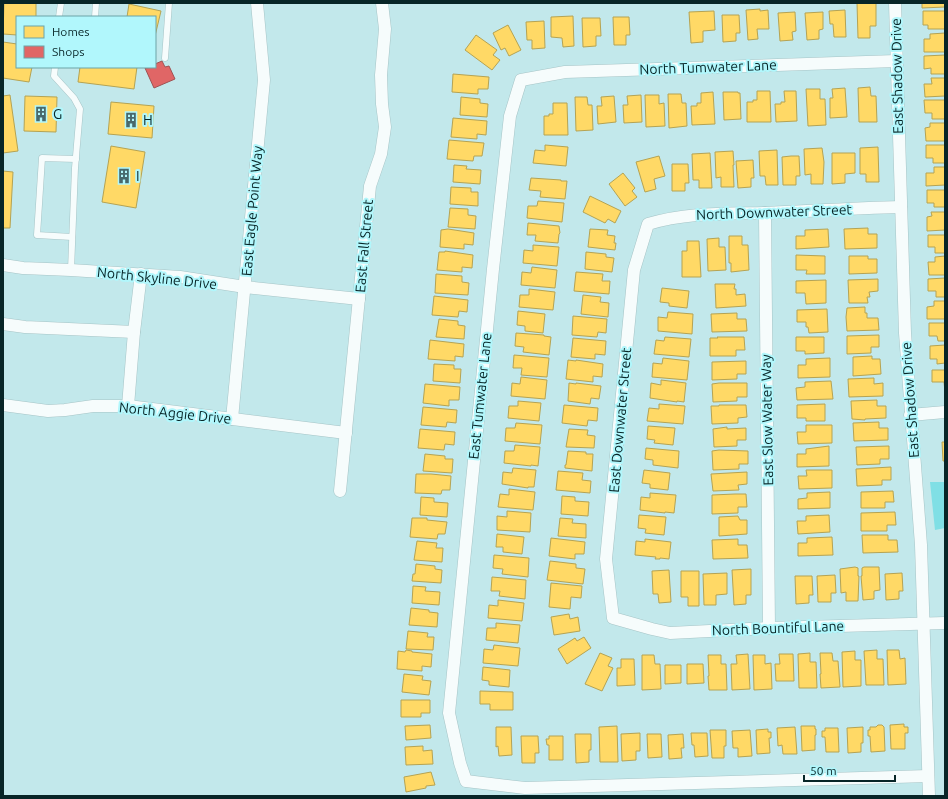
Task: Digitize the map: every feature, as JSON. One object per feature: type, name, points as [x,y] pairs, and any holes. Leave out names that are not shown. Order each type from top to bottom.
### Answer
[{"type":"street","name":"East Eagle Point Way","points":[[232,419],[264,80],[257,3]]},
{"type":"street","name":"East Fall Street","points":[[340,491],[370,186],[381,154],[385,127],[382,104],[381,75],[385,29],[382,3]]},
{"type":"street","name":"East Shadow Drive","points":[[895,3],[905,333],[921,545],[929,796]]},
{"type":"street","name":"North Tumwater Lane","points":[[521,80],[566,72],[896,61]]},
{"type":"street","name":"East Tumwater Lane","points":[[521,80],[510,116],[449,713],[460,764],[466,781],[526,788],[928,776]]},
{"type":"street","name":"North Downwater Street","points":[[648,224],[667,218],[704,214],[901,207]]},
{"type":"street","name":"East Slow Water Way","points":[[765,213],[769,628]]},
{"type":"street","name":"East Downwater Street","points":[[612,618],[606,559],[634,270],[648,224]]},
{"type":"street","name":"North Skyline Drive","points":[[3,265],[18,268],[180,277],[245,287],[359,299]]},
{"type":"street","points":[[128,406],[134,332],[141,274]]},
{"type":"street","points":[[3,324],[25,327],[134,332]]},
{"type":"street","name":"North Aggie Drive","points":[[3,405],[48,411],[93,406],[128,406],[346,433]]},
{"type":"street","points":[[910,415],[945,412]]},
{"type":"street","name":"North Bountiful Lane","points":[[612,618],[670,633],[769,628],[945,623]]},
{"type":"lane","points":[[59,16],[61,3]]},
{"type":"lane","points":[[95,16],[96,3]]},
{"type":"lane","points":[[165,58],[169,3]]},
{"type":"lane","points":[[54,68],[54,76],[74,98],[80,109],[76,159],[71,270]]},
{"type":"lane","points":[[72,237],[38,235],[42,158],[76,159]]},
{"type":"shaded area","points":[[930,482],[945,482],[945,528],[935,530]]},
{"type":"building: Homes","points":[[4,3],[36,3],[36,16],[16,16],[16,35],[3,34]]},
{"type":"building: Homes","points":[[857,3],[876,3],[876,26],[870,26],[870,38],[858,38]]},
{"type":"building: Homes","points":[[922,3],[945,3],[945,7],[922,8]]},
{"type":"building: Homes","points":[[129,4],[161,11],[156,32],[156,16],[127,16]]},
{"type":"building: Homes","points":[[760,9],[760,11],[768,10],[769,29],[757,29],[758,39],[748,40],[746,10]]},
{"type":"building: Homes","points":[[845,10],[846,37],[834,37],[833,24],[830,24],[829,11]]},
{"type":"building: Homes","points":[[714,11],[715,30],[703,31],[703,42],[691,43],[689,12]]},
{"type":"building: Homes","points":[[923,11],[945,11],[945,29],[928,29],[928,25],[923,25]]},
{"type":"building: Homes","points":[[795,12],[796,31],[792,32],[793,40],[780,41],[778,13]]},
{"type":"building: Homes","points":[[823,12],[823,29],[819,30],[819,39],[807,40],[805,13]]},
{"type":"building: Homes","points":[[722,15],[739,15],[740,33],[736,33],[736,41],[723,42]]},
{"type":"building: Homes","points":[[573,16],[574,46],[563,47],[562,38],[551,37],[551,17]]},
{"type":"building: Homes","points":[[613,17],[629,17],[630,35],[626,35],[626,45],[614,45]]},
{"type":"building: Homes","points":[[582,18],[600,18],[601,36],[596,36],[596,46],[583,47]]},
{"type":"building: Homes","points":[[544,21],[545,48],[532,49],[532,40],[527,40],[526,22]]},
{"type":"building: Homes","points":[[508,25],[521,50],[509,56],[505,48],[501,50],[493,33]]},
{"type":"building: Homes","points":[[945,33],[945,52],[924,52],[924,39],[930,39],[930,34]]},
{"type":"building: Homes","points":[[476,35],[497,50],[493,55],[500,60],[492,70],[465,50]]},
{"type":"building: Homes","points":[[3,42],[16,44],[16,68],[32,68],[29,82],[3,78]]},
{"type":"building: Homes","points":[[945,55],[945,74],[931,74],[931,68],[924,69],[924,56]]},
{"type":"building: Homes","points":[[80,68],[137,68],[134,89],[78,82]]},
{"type":"building: Homes","points":[[453,74],[489,77],[488,89],[478,89],[478,94],[452,92]]},
{"type":"building: Homes","points":[[931,78],[945,78],[945,96],[925,97],[924,84],[932,84]]},
{"type":"building: Homes","points":[[870,87],[871,96],[876,96],[877,122],[859,122],[858,88]]},
{"type":"building: Homes","points":[[845,88],[847,117],[830,118],[830,98],[833,98],[832,89]]},
{"type":"building: Homes","points":[[806,89],[820,89],[820,99],[825,99],[826,125],[808,126]]},
{"type":"building: Homes","points":[[757,91],[770,91],[771,122],[747,122],[747,102],[757,100]]},
{"type":"building: Homes","points":[[784,91],[796,91],[797,121],[776,122],[775,104],[785,102]]},
{"type":"building: Homes","points":[[713,92],[715,124],[692,125],[691,106],[697,106],[697,103],[701,103],[701,93]]},
{"type":"building: Homes","points":[[723,92],[740,93],[741,119],[724,120]]},
{"type":"building: Homes","points":[[668,94],[681,94],[682,103],[686,103],[687,126],[669,128]]},
{"type":"building: Homes","points":[[10,95],[18,151],[3,153],[3,96]]},
{"type":"building: Homes","points":[[641,95],[642,122],[624,123],[623,105],[628,105],[627,96]]},
{"type":"building: Homes","points":[[645,95],[659,95],[659,104],[664,103],[665,126],[646,127]]},
{"type":"building: Homes","name":"G","points":[[25,96],[57,97],[56,132],[24,131]]},
{"type":"building: Homes","points":[[614,96],[616,122],[598,124],[597,106],[602,106],[601,97]]},
{"type":"building: Homes","points":[[461,97],[480,99],[480,103],[488,104],[487,117],[460,115]]},
{"type":"building: Homes","points":[[575,97],[587,97],[588,105],[592,105],[593,130],[576,131]]},
{"type":"building: Homes","points":[[924,100],[945,100],[945,119],[932,119],[932,113],[925,113]]},
{"type":"building: Homes","name":"H","points":[[111,102],[154,106],[152,138],[108,134]]},
{"type":"building: Homes","points":[[553,103],[567,103],[568,135],[544,135],[544,116],[553,114]]},
{"type":"building: Homes","points":[[453,118],[487,121],[486,135],[477,134],[477,139],[451,137]]},
{"type":"building: Homes","points":[[930,123],[945,123],[945,141],[926,141],[925,128],[930,127]]},
{"type":"building: Homes","points":[[449,140],[484,143],[482,156],[474,156],[473,161],[447,159]]},
{"type":"building: Homes","points":[[545,145],[568,147],[566,166],[533,163],[535,150],[545,151]]},
{"type":"building: Homes","points":[[926,145],[945,145],[945,163],[933,163],[933,158],[926,158]]},
{"type":"building: Homes","name":"I","points":[[111,146],[145,152],[136,208],[102,202]]},
{"type":"building: Homes","points":[[878,147],[879,182],[866,182],[866,174],[860,174],[860,148]]},
{"type":"building: Homes","points":[[822,148],[824,162],[823,184],[811,184],[811,174],[805,175],[804,149]]},
{"type":"building: Homes","points":[[777,150],[778,185],[766,185],[765,176],[760,176],[759,151]]},
{"type":"building: Homes","points":[[733,151],[734,187],[721,187],[721,177],[716,178],[715,152]]},
{"type":"building: Homes","points":[[710,153],[712,188],[699,188],[699,180],[693,180],[692,154]]},
{"type":"building: Homes","points":[[832,153],[855,153],[855,173],[845,174],[845,183],[832,184]]},
{"type":"building: Homes","points":[[659,156],[665,176],[654,179],[656,189],[645,192],[636,162]]},
{"type":"building: Homes","points":[[799,156],[800,176],[796,176],[796,185],[783,185],[782,157]]},
{"type":"building: Homes","points":[[753,160],[754,178],[751,178],[751,187],[738,188],[736,161]]},
{"type":"building: Homes","points":[[672,164],[688,164],[689,183],[685,183],[685,191],[672,191]]},
{"type":"building: Homes","points":[[454,165],[467,166],[466,169],[481,170],[480,184],[453,182]]},
{"type":"building: Homes","points":[[934,167],[945,167],[945,185],[926,186],[926,173],[934,173]]},
{"type":"building: Homes","points":[[3,171],[13,172],[10,228],[3,228]]},
{"type":"building: Homes","points":[[623,173],[635,188],[632,191],[637,197],[625,206],[609,184]]},
{"type":"building: Homes","points":[[531,178],[567,181],[565,199],[540,197],[541,191],[529,190]]},
{"type":"building: Homes","points":[[451,187],[471,188],[471,192],[478,192],[478,206],[450,204]]},
{"type":"building: Homes","points":[[927,190],[945,190],[945,207],[934,207],[934,203],[927,203]]},
{"type":"building: Homes","points":[[590,196],[621,211],[615,223],[608,219],[605,223],[583,212]]},
{"type":"building: Homes","points":[[538,201],[564,203],[562,222],[527,218],[528,206],[537,206]]},
{"type":"building: Homes","points":[[450,208],[468,209],[468,215],[476,216],[475,229],[448,227]]},
{"type":"building: Homes","points":[[931,212],[945,212],[945,230],[927,231],[927,217],[932,216]]},
{"type":"building: Homes","points":[[528,223],[559,226],[560,233],[558,243],[535,241],[536,235],[527,235]]},
{"type":"building: Homes","points":[[868,228],[868,234],[877,234],[877,248],[845,249],[844,229]]},
{"type":"building: Homes","points":[[448,229],[474,233],[473,245],[464,244],[464,249],[440,247],[441,230]]},
{"type":"building: Homes","points":[[590,229],[608,230],[607,235],[615,236],[615,250],[588,247]]},
{"type":"building: Homes","points":[[828,229],[829,247],[796,249],[796,236],[805,236],[805,230]]},
{"type":"building: Homes","points":[[928,235],[945,235],[945,253],[935,253],[935,247],[928,247]]},
{"type":"building: Homes","points":[[729,236],[742,236],[742,245],[748,245],[749,270],[731,272],[731,263],[729,263]]},
{"type":"building: Homes","points":[[719,238],[719,247],[725,247],[726,270],[708,271],[707,239]]},
{"type":"building: Homes","points":[[687,241],[699,241],[701,277],[682,277],[682,251],[687,251]]},
{"type":"building: Homes","points":[[533,245],[559,247],[557,266],[523,263],[524,250],[533,251]]},
{"type":"building: Homes","points":[[445,251],[473,255],[472,268],[462,267],[462,272],[437,270],[439,252]]},
{"type":"building: Homes","points":[[586,252],[606,254],[606,257],[614,258],[612,272],[585,269]]},
{"type":"building: Homes","points":[[796,255],[825,256],[825,274],[806,274],[807,270],[796,270]]},
{"type":"building: Homes","points":[[849,256],[868,256],[868,259],[877,259],[877,273],[849,274]]},
{"type":"building: Homes","points":[[945,256],[945,275],[929,275],[928,262],[935,262],[935,257]]},
{"type":"building: Homes","points":[[532,267],[557,270],[555,288],[521,285],[522,272],[531,273]]},
{"type":"building: Homes","points":[[576,272],[603,274],[602,281],[610,281],[609,294],[574,291]]},
{"type":"building: Homes","points":[[436,274],[462,276],[462,282],[469,283],[468,295],[435,293]]},
{"type":"building: Homes","points":[[945,278],[945,297],[936,297],[936,291],[928,291],[928,279]]},
{"type":"building: Homes","points":[[878,279],[878,291],[869,292],[870,297],[867,297],[868,303],[849,303],[848,280]]},
{"type":"building: Homes","points":[[826,280],[826,303],[806,304],[805,293],[796,293],[796,281]]},
{"type":"building: Homes","points":[[715,284],[735,284],[734,289],[736,289],[736,295],[745,294],[746,306],[716,308]]},
{"type":"building: Homes","points":[[662,288],[689,291],[687,308],[669,306],[669,303],[660,302]]},
{"type":"building: Homes","points":[[529,289],[555,292],[553,310],[519,307],[520,295],[529,295]]},
{"type":"building: Homes","points":[[583,295],[601,297],[600,302],[609,303],[608,317],[581,314]]},
{"type":"building: Homes","points":[[434,296],[468,300],[467,312],[459,311],[458,317],[432,315]]},
{"type":"building: Homes","points":[[934,301],[945,301],[945,319],[927,319],[927,307],[934,306]]},
{"type":"building: Homes","points":[[865,307],[867,318],[878,318],[879,330],[847,331],[847,308]]},
{"type":"building: Homes","points":[[827,309],[828,332],[809,333],[808,327],[806,327],[806,322],[797,322],[797,310]]},
{"type":"building: Homes","points":[[518,311],[545,314],[543,333],[525,331],[525,326],[517,325]]},
{"type":"building: Homes","points":[[668,312],[693,314],[692,334],[658,331],[658,317],[667,318]]},
{"type":"building: Homes","points":[[737,313],[737,319],[746,319],[747,331],[712,332],[711,314]]},
{"type":"building: Homes","points":[[573,316],[607,319],[606,333],[598,332],[597,337],[572,335]]},
{"type":"building: Homes","points":[[439,319],[458,321],[458,325],[465,326],[464,339],[436,337]]},
{"type":"building: Homes","points":[[929,323],[945,323],[945,341],[938,341],[937,336],[929,336]]},
{"type":"building: Homes","points":[[516,333],[551,337],[549,355],[523,352],[524,347],[515,346]]},
{"type":"building: Homes","points":[[879,335],[879,347],[871,347],[871,353],[847,354],[847,336]]},
{"type":"building: Homes","points":[[665,337],[691,339],[689,357],[654,354],[656,340],[664,341]]},
{"type":"building: Homes","points":[[717,337],[744,337],[745,350],[736,350],[736,356],[710,356],[710,338],[718,338]]},
{"type":"building: Homes","points":[[796,337],[824,337],[824,353],[805,354],[805,351],[796,351]]},
{"type":"building: Homes","points":[[573,338],[606,341],[605,355],[595,354],[595,359],[571,357]]},
{"type":"building: Homes","points":[[430,340],[464,344],[463,357],[455,356],[455,361],[428,359]]},
{"type":"building: Homes","points":[[945,345],[945,363],[937,364],[937,359],[930,359],[930,346]]},
{"type":"building: Homes","points":[[514,355],[549,358],[547,377],[521,375],[522,368],[513,368]]},
{"type":"building: Homes","points":[[872,356],[872,359],[880,359],[881,374],[853,376],[853,357]]},
{"type":"building: Homes","points":[[663,358],[689,361],[687,380],[652,377],[653,363],[662,364]]},
{"type":"building: Homes","points":[[830,358],[830,377],[798,378],[798,365],[806,365],[806,359]]},
{"type":"building: Homes","points":[[568,360],[603,364],[602,377],[593,376],[593,382],[566,379]]},
{"type":"building: Homes","points":[[746,361],[746,374],[737,374],[737,379],[712,380],[712,362]]},
{"type":"building: Homes","points":[[434,364],[454,365],[454,369],[461,369],[460,383],[433,381]]},
{"type":"building: Homes","points":[[932,370],[945,370],[945,392],[944,382],[932,382]]},
{"type":"building: Homes","points":[[521,377],[547,380],[545,399],[511,396],[512,383],[520,384]]},
{"type":"building: Homes","points":[[874,378],[874,384],[883,383],[883,396],[849,397],[848,379]]},
{"type":"building: Homes","points":[[661,380],[686,383],[684,402],[650,398],[651,383],[661,385]]},
{"type":"building: Homes","points":[[831,381],[833,399],[797,400],[796,388],[805,387],[805,382]]},
{"type":"building: Homes","points":[[569,383],[601,386],[599,399],[591,398],[590,404],[568,401]]},
{"type":"building: Homes","points":[[747,383],[747,397],[737,397],[737,401],[713,402],[712,384]]},
{"type":"building: Homes","points":[[425,384],[460,387],[459,400],[449,400],[449,406],[423,403]]},
{"type":"building: Homes","points":[[877,400],[877,406],[886,406],[886,418],[865,420],[852,419],[851,401]]},
{"type":"building: Homes","points":[[518,401],[541,403],[539,421],[508,418],[509,406],[518,406]]},
{"type":"building: Homes","points":[[659,404],[685,406],[683,424],[647,421],[649,408],[659,409]]},
{"type":"building: Homes","points":[[825,404],[825,421],[806,421],[806,418],[797,418],[797,405]]},
{"type":"building: Homes","points":[[564,405],[598,408],[597,421],[588,420],[587,426],[562,423]]},
{"type":"building: Homes","points":[[746,405],[747,417],[738,418],[738,423],[712,424],[711,406]]},
{"type":"building: Homes","points":[[423,407],[457,410],[456,423],[447,422],[446,427],[421,425]]},
{"type":"building: Homes","points":[[879,422],[879,428],[888,428],[888,440],[854,441],[853,423]]},
{"type":"building: Homes","points":[[516,423],[542,425],[540,444],[505,441],[506,428],[515,428]]},
{"type":"building: Homes","points":[[806,425],[832,425],[832,443],[798,444],[797,432],[806,432]]},
{"type":"building: Homes","points":[[648,426],[675,428],[673,445],[654,443],[655,440],[647,439]]},
{"type":"building: Homes","points":[[727,427],[727,429],[746,428],[746,440],[737,440],[737,446],[714,447],[713,429]]},
{"type":"building: Homes","points":[[420,429],[455,432],[454,445],[445,444],[444,450],[418,448]]},
{"type":"building: Homes","points":[[569,429],[588,430],[587,435],[595,436],[594,448],[566,447]]},
{"type":"building: Homes","points":[[942,442],[945,442],[945,461],[943,461]]},
{"type":"building: Homes","points":[[515,445],[540,447],[538,466],[504,463],[505,451],[514,451]]},
{"type":"building: Homes","points":[[829,446],[829,466],[797,467],[797,454],[806,454],[806,449]]},
{"type":"building: Homes","points":[[889,446],[889,459],[880,459],[880,464],[857,465],[856,447]]},
{"type":"building: Homes","points":[[646,448],[679,451],[678,468],[653,465],[653,460],[645,459]]},
{"type":"building: Homes","points":[[568,451],[593,454],[592,471],[565,468]]},
{"type":"building: Homes","points":[[712,451],[748,451],[748,464],[739,464],[739,469],[713,470]]},
{"type":"building: Homes","points":[[425,454],[445,456],[445,459],[453,459],[452,473],[423,471]]},
{"type":"building: Homes","points":[[891,467],[891,480],[882,480],[882,485],[857,486],[856,469]]},
{"type":"building: Homes","points":[[513,468],[536,470],[534,487],[528,488],[502,484],[503,472],[512,473]]},
{"type":"building: Homes","points":[[644,470],[670,473],[668,490],[650,488],[650,484],[642,483]]},
{"type":"building: Homes","points":[[806,470],[832,470],[832,488],[799,489],[798,476],[807,476]]},
{"type":"building: Homes","points":[[558,471],[583,473],[582,480],[591,481],[590,493],[556,490]]},
{"type":"building: Homes","points":[[747,472],[747,484],[738,485],[739,490],[713,491],[711,474]]},
{"type":"building: Homes","points":[[416,474],[451,476],[450,490],[442,490],[441,494],[415,493]]},
{"type":"building: Homes","points":[[509,489],[535,492],[533,510],[498,507],[500,494],[509,495]]},
{"type":"building: Homes","points":[[893,491],[894,502],[885,502],[885,508],[861,508],[861,492]]},
{"type":"building: Homes","points":[[830,492],[830,508],[798,509],[798,499],[807,498],[807,493]]},
{"type":"building: Homes","points":[[650,493],[676,495],[674,513],[640,510],[641,497],[650,498]]},
{"type":"building: Homes","points":[[746,494],[747,507],[738,507],[738,513],[712,514],[712,495]]},
{"type":"building: Homes","points":[[562,496],[575,497],[575,501],[589,502],[588,516],[561,514]]},
{"type":"building: Homes","points":[[421,497],[434,498],[434,502],[448,503],[447,517],[420,515]]},
{"type":"building: Homes","points":[[507,511],[531,513],[530,532],[497,530],[497,516],[507,517]]},
{"type":"building: Homes","points":[[895,512],[896,525],[887,525],[887,531],[861,531],[861,513]]},
{"type":"building: Homes","points":[[639,515],[666,517],[664,535],[645,533],[646,529],[638,528]]},
{"type":"building: Homes","points":[[829,515],[830,532],[798,534],[797,521],[806,521],[806,516]]},
{"type":"building: Homes","points":[[738,516],[740,520],[747,520],[747,534],[719,536],[719,517]]},
{"type":"building: Homes","points":[[412,518],[427,518],[427,520],[447,522],[445,534],[438,534],[437,539],[410,537]]},
{"type":"building: Homes","points":[[560,518],[573,519],[572,523],[586,524],[586,538],[558,536]]},
{"type":"building: Homes","points":[[497,534],[524,537],[522,554],[503,552],[503,547],[496,547]]},
{"type":"building: Homes","points":[[862,535],[888,535],[888,540],[897,540],[898,552],[863,553]]},
{"type":"building: Homes","points":[[832,537],[833,555],[798,556],[798,543],[807,543],[807,538]]},
{"type":"building: Homes","points":[[551,538],[585,542],[584,554],[575,554],[575,559],[549,556]]},
{"type":"building: Homes","points":[[645,539],[671,542],[669,559],[655,559],[656,557],[635,555],[636,541],[645,542]]},
{"type":"building: Homes","points":[[738,539],[738,545],[747,545],[748,558],[713,559],[712,540]]},
{"type":"building: Homes","points":[[417,541],[437,543],[436,548],[443,548],[442,562],[414,560]]},
{"type":"building: Homes","points":[[494,555],[529,558],[528,577],[502,574],[503,569],[493,568]]},
{"type":"building: Homes","points":[[550,561],[576,564],[576,568],[585,569],[583,584],[547,580]]},
{"type":"building: Homes","points":[[416,564],[435,566],[435,569],[442,570],[441,583],[412,581],[413,574],[415,574]]},
{"type":"building: Homes","points":[[879,567],[880,590],[874,591],[874,599],[863,600],[861,576],[862,568]]},
{"type":"building: Homes","points":[[858,568],[859,576],[858,601],[846,601],[846,592],[841,593],[840,569]]},
{"type":"building: Homes","points":[[751,569],[751,595],[746,595],[746,604],[734,605],[732,570]]},
{"type":"building: Homes","points":[[669,570],[671,602],[659,603],[658,594],[653,594],[652,571]]},
{"type":"building: Homes","points":[[681,571],[699,571],[699,606],[688,606],[688,597],[681,597]]},
{"type":"building: Homes","points":[[727,573],[727,594],[716,595],[716,605],[704,605],[703,574]]},
{"type":"building: Homes","points":[[902,573],[903,591],[899,591],[899,599],[886,600],[885,574]]},
{"type":"building: Homes","points":[[835,575],[836,593],[831,593],[831,602],[818,602],[817,576]]},
{"type":"building: Homes","points":[[795,576],[812,576],[813,595],[809,595],[809,603],[796,604]]},
{"type":"building: Homes","points":[[492,577],[526,580],[525,599],[499,596],[500,591],[491,591]]},
{"type":"building: Homes","points":[[551,583],[582,586],[581,598],[571,597],[570,609],[549,607]]},
{"type":"building: Homes","points":[[413,586],[426,587],[425,591],[440,592],[439,605],[412,603]]},
{"type":"building: Homes","points":[[498,600],[524,603],[522,621],[488,618],[489,605],[498,606]]},
{"type":"building: Homes","points":[[411,608],[429,610],[429,612],[438,613],[437,627],[409,625]]},
{"type":"building: Homes","points":[[569,614],[570,619],[578,617],[580,631],[554,635],[551,617]]},
{"type":"building: Homes","points":[[496,623],[520,625],[518,643],[486,640],[487,628],[496,628]]},
{"type":"building: Homes","points":[[408,631],[428,633],[427,637],[434,637],[433,650],[406,649]]},
{"type":"building: Homes","points":[[584,637],[591,648],[567,664],[558,649],[575,638],[577,641]]},
{"type":"building: Homes","points":[[494,645],[520,648],[518,666],[483,663],[484,649],[493,650]]},
{"type":"building: Homes","points":[[406,650],[432,654],[431,667],[422,666],[422,671],[397,669],[398,651],[405,652]]},
{"type":"building: Homes","points":[[877,650],[877,659],[883,659],[884,685],[866,685],[864,651]]},
{"type":"building: Homes","points":[[887,650],[899,650],[900,659],[905,658],[906,684],[888,685]]},
{"type":"building: Homes","points":[[855,651],[855,660],[861,660],[861,686],[843,687],[842,652]]},
{"type":"building: Homes","points":[[600,653],[612,658],[608,666],[613,668],[602,691],[585,684]]},
{"type":"building: Homes","points":[[810,653],[810,662],[816,662],[817,688],[799,688],[798,654]]},
{"type":"building: Homes","points":[[820,653],[832,653],[833,661],[838,661],[840,687],[821,688]]},
{"type":"building: Homes","points":[[748,654],[750,689],[732,690],[731,664],[737,664],[736,655]]},
{"type":"building: Homes","points":[[779,654],[793,654],[794,681],[776,681],[775,664],[780,664]]},
{"type":"building: Homes","points":[[642,655],[654,655],[655,664],[660,664],[661,689],[642,690]]},
{"type":"building: Homes","points":[[708,655],[721,655],[721,664],[726,664],[727,690],[709,690]]},
{"type":"building: Homes","points":[[753,655],[765,655],[765,664],[771,663],[772,689],[754,690]]},
{"type":"building: Homes","points":[[621,659],[634,659],[635,685],[617,686],[617,668],[621,668]]},
{"type":"building: Homes","points":[[687,664],[703,664],[704,683],[687,684]]},
{"type":"building: Homes","points":[[665,665],[681,665],[681,683],[665,684]]},
{"type":"building: Homes","points":[[483,667],[510,670],[509,687],[489,685],[489,681],[482,680]]},
{"type":"building: Homes","points":[[404,674],[423,676],[422,680],[431,681],[429,695],[402,692]]},
{"type":"building: Homes","points":[[480,691],[513,692],[513,710],[490,710],[490,704],[480,704]]},
{"type":"building: Homes","points":[[401,700],[430,700],[430,713],[421,713],[421,717],[401,717]]},
{"type":"building: Homes","points":[[904,724],[904,727],[908,727],[908,733],[905,733],[905,749],[891,749],[890,725]]},
{"type":"building: Homes","points":[[430,725],[431,738],[406,740],[405,726]]},
{"type":"building: Homes","points":[[878,725],[882,725],[884,727],[885,751],[871,752],[868,730],[870,730],[870,727],[876,727]]},
{"type":"building: Homes","points":[[617,726],[618,762],[600,762],[599,727]]},
{"type":"building: Homes","points":[[801,726],[815,726],[815,750],[802,751]]},
{"type":"building: Homes","points":[[496,727],[511,727],[512,755],[499,756],[498,746],[496,747]]},
{"type":"building: Homes","points":[[795,727],[797,754],[783,754],[782,745],[778,746],[777,728]]},
{"type":"building: Homes","points":[[863,727],[863,743],[861,743],[861,752],[848,753],[847,728]]},
{"type":"building: Homes","points":[[825,728],[838,728],[839,752],[826,752],[825,737],[822,737],[822,731],[825,731]]},
{"type":"building: Homes","points":[[768,729],[768,732],[771,732],[771,738],[769,738],[770,753],[757,754],[756,730]]},
{"type":"building: Homes","points":[[710,730],[726,730],[724,758],[712,758]]},
{"type":"building: Homes","points":[[750,730],[752,756],[738,757],[738,748],[733,748],[732,731]]},
{"type":"building: Homes","points":[[640,733],[640,751],[636,751],[636,760],[622,761],[621,734]]},
{"type":"building: Homes","points":[[691,733],[707,733],[708,756],[695,757]]},
{"type":"building: Homes","points":[[575,734],[591,734],[589,762],[576,763]]},
{"type":"building: Homes","points":[[647,734],[661,734],[662,757],[648,758]]},
{"type":"building: Homes","points":[[683,734],[684,748],[681,748],[682,758],[669,759],[668,735]]},
{"type":"building: Homes","points":[[521,736],[538,736],[539,753],[535,753],[535,763],[522,763]]},
{"type":"building: Homes","points":[[549,736],[563,736],[563,760],[549,760],[549,745],[547,745],[546,739],[549,739]]},
{"type":"building: Homes","points":[[423,746],[423,751],[432,750],[433,764],[406,765],[405,747]]},
{"type":"building: Homes","points":[[431,772],[435,785],[406,792],[404,777]]},
{"type":"building: Shops","points":[[162,61],[165,67],[169,66],[175,79],[154,88],[145,68],[156,68],[156,64]]},
{"type":"place","name":"G","points":[[41,114]]},
{"type":"place","name":"H","points":[[131,120]]},
{"type":"place","name":"I","points":[[124,176]]}]
